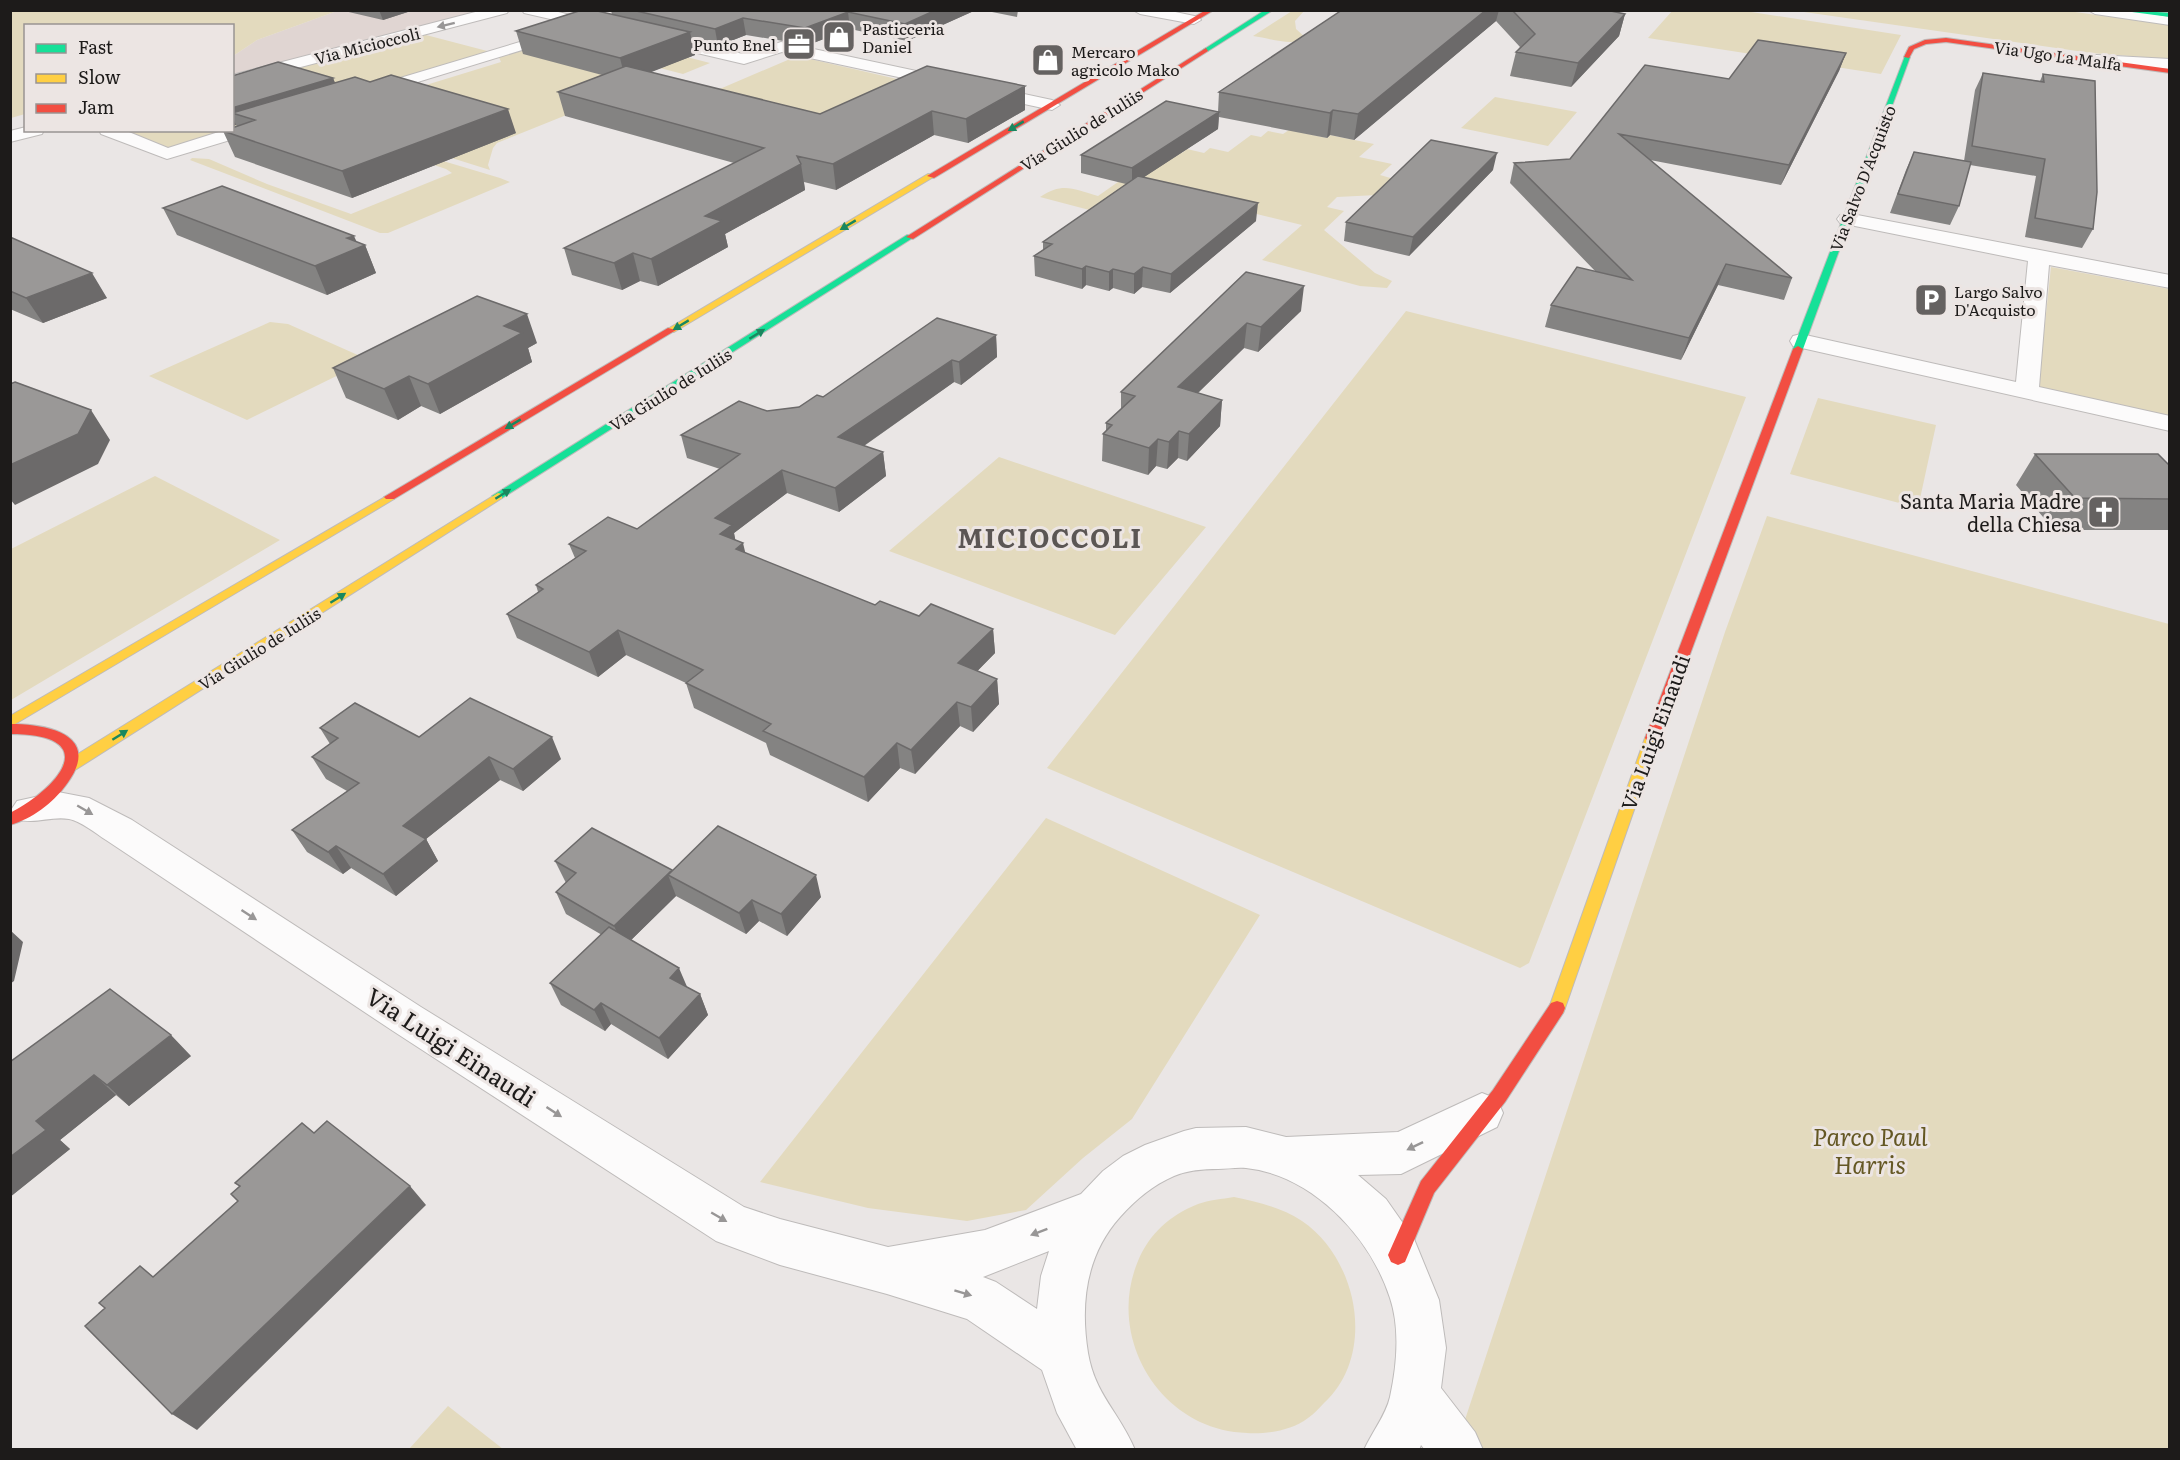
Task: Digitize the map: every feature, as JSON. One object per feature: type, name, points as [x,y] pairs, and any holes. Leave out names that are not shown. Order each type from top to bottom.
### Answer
[{"type":"main road","name":"Via Giulio de Iuliis","points":[[10,722],[1211,10]]},
{"type":"main road","name":"Via Giulio de Iuliis","points":[[20,815],[62,781],[70,766],[1270,10]]},
{"type":"main road","points":[[2132,10],[2169,15]]},
{"type":"main road","name":"Via Ugo La Malfa","points":[[1946,40],[2169,71]]},
{"type":"main road","name":"Via Salvo D'Acquisto","points":[[1801,341],[1911,48],[1925,42],[1946,40]]},
{"type":"main road","name":"Via Luigi Einaudi","points":[[1398,1254],[1427,1187],[1487,1111],[1560,1003],[1564,983],[1636,780],[1801,341]]},
{"type":"main road","points":[[10,729],[32,728],[62,735],[70,743],[74,753],[70,766]]},
{"type":"street","name":"Via Micioccoli","points":[[234,79],[502,10]]},
{"type":"street","points":[[529,10],[744,59],[781,47],[1052,105]]},
{"type":"street","points":[[1140,10],[1194,20]]},
{"type":"street","points":[[2095,10],[2169,21]]},
{"type":"street","points":[[351,97],[590,24]]},
{"type":"street","points":[[2084,59],[2169,64]]},
{"type":"street","points":[[112,132],[167,154],[284,117]]},
{"type":"street","points":[[10,137],[29,132]]},
{"type":"street","points":[[1847,219],[2169,282]]},
{"type":"street","points":[[2027,392],[2039,256]]},
{"type":"street","points":[[1801,341],[2169,424]]},
{"type":"street","name":"Via Luigi Einaudi","points":[[20,815],[60,804],[75,805],[119,830],[407,1019],[732,1225],[780,1242],[887,1270],[979,1299],[1062,1355]]},
{"type":"street","name":"Via Luigi Einaudi","points":[[1286,1156],[1401,1153],[1487,1111]]},
{"type":"street","points":[[1109,1449],[1097,1436],[1075,1397],[1062,1355],[1059,1315],[1064,1277],[1075,1242],[1094,1211],[1119,1185],[1148,1166],[1180,1152],[1215,1146],[1251,1148],[1286,1156],[1319,1172],[1350,1194],[1377,1222],[1398,1254],[1412,1288],[1420,1323],[1421,1359],[1416,1396],[1404,1426],[1390,1449]]},
{"type":"street","name":"Via Luigi Einaudi","points":[[887,1270],[984,1253],[1094,1211]]},
{"type":"street","points":[[1416,1396],[1456,1449]]},
{"type":"shaded area","points":[[337,11],[487,11],[234,75],[234,55],[257,40]]},
{"type":"green space","points":[[11,10],[337,10],[257,40],[234,55],[234,24],[24,24],[24,114],[11,118]]},
{"type":"green space","points":[[1673,10],[1745,11],[1901,35],[1881,74],[1648,38]]},
{"type":"green space","points":[[1292,11],[1304,11],[1295,21],[1296,29],[1306,38],[1287,42],[1253,36]]},
{"type":"green space","points":[[1797,11],[2068,11],[2169,25],[2169,59],[2091,53]]},
{"type":"green space","points":[[578,32],[641,85],[497,143],[493,148],[488,165],[490,170],[315,115],[413,89],[501,62],[498,55]]},
{"type":"green space","points":[[426,35],[491,52],[359,92],[291,69]]},
{"type":"green space","points":[[679,55],[710,63],[683,74],[652,66]]},
{"type":"green space","points":[[797,56],[910,82],[838,116],[694,100]]},
{"type":"green space","points":[[1495,97],[1577,112],[1548,146],[1461,128]]},
{"type":"green space","points":[[296,117],[510,182],[388,233],[380,233],[190,160],[192,158],[209,159],[267,184],[351,214],[452,173],[389,150],[260,130],[193,152],[186,151]]},
{"type":"green space","points":[[234,120],[249,126],[234,131]]},
{"type":"green space","points":[[1289,130],[1374,144],[1359,157],[1392,164],[1380,175],[1394,179],[1377,195],[1337,197],[1327,207],[1344,211],[1324,230],[1375,273],[1392,281],[1387,288],[1360,286],[1262,260],[1302,225],[1137,185],[1097,212],[1040,197],[1062,188],[1075,189],[1098,196],[1159,148],[1182,153],[1187,149],[1204,153],[1210,148],[1228,152],[1251,135],[1261,137],[1268,131],[1283,134]]},
{"type":"green space","points":[[120,132],[230,132],[169,151]]},
{"type":"green space","points":[[2051,267],[2169,289],[2169,419],[2038,389]]},
{"type":"green space","points":[[1406,311],[1746,397],[1529,963],[1520,968],[1047,768]]},
{"type":"green space","points":[[270,322],[288,324],[369,360],[247,420],[149,376]]},
{"type":"green space","points":[[1818,398],[1936,425],[1918,508],[1790,474]]},
{"type":"green space","points":[[999,457],[1206,527],[1115,635],[889,551]]},
{"type":"green space","points":[[155,476],[280,540],[11,700],[11,549]]},
{"type":"green space","name":"Parco Paul Harris","points":[[1767,516],[2169,624],[2169,1449],[1455,1450],[1725,632]]},
{"type":"green space","points":[[1046,818],[1260,915],[1132,1119],[1083,1158],[1026,1210],[967,1221],[868,1208],[760,1182]]},
{"type":"green space","points":[[1234,1197],[1286,1212],[1302,1221],[1321,1238],[1337,1259],[1348,1282],[1354,1308],[1355,1334],[1351,1359],[1341,1383],[1310,1416],[1294,1426],[1279,1431],[1247,1433],[1217,1428],[1189,1416],[1166,1398],[1148,1376],[1136,1349],[1129,1320],[1130,1291],[1138,1261],[1154,1234],[1188,1208]]},
{"type":"green space","points":[[448,1406],[503,1449],[409,1449]]},
{"type":"building","points":[[582,10],[593,10],[690,32],[620,58],[516,31]]},
{"type":"building","points":[[632,10],[936,10],[905,24],[848,12],[805,28],[743,18],[715,29]]},
{"type":"building","points":[[1342,10],[1486,10],[1358,114],[1333,110],[1330,113],[1219,92]]},
{"type":"building","points":[[1512,10],[1606,10],[1625,14],[1578,63],[1516,52],[1535,34]]},
{"type":"building","points":[[1758,40],[1846,53],[1789,165],[1619,134],[1792,278],[1726,264],[1689,338],[1551,305],[1577,267],[1632,280],[1514,163],[1570,159],[1645,65],[1729,79]]},
{"type":"building","points":[[278,62],[333,78],[234,107],[234,75]]},
{"type":"building","points":[[626,66],[820,114],[927,66],[1025,86],[966,119],[932,111],[833,164],[797,156],[801,164],[705,216],[722,221],[651,259],[633,253],[614,263],[564,248],[764,148],[558,92]]},
{"type":"building","points":[[1983,73],[2044,82],[2043,74],[2095,81],[2097,192],[2093,229],[2035,218],[2045,159],[1972,146]]},
{"type":"building","points":[[391,75],[508,109],[342,171],[226,132],[234,132],[234,127],[255,120],[234,112],[355,77],[370,82]]},
{"type":"building","points":[[1166,101],[1219,112],[1132,168],[1081,155]]},
{"type":"building","points":[[1431,140],[1497,153],[1413,237],[1346,222]]},
{"type":"building","points":[[1914,152],[1971,162],[1959,206],[1898,194]]},
{"type":"building","points":[[1138,176],[1258,203],[1171,274],[1143,267],[1134,274],[1113,269],[1109,272],[1086,266],[1082,269],[1034,256],[1052,244],[1043,242]]},
{"type":"building","points":[[222,186],[354,236],[347,238],[365,245],[315,266],[163,208]]},
{"type":"building","points":[[10,237],[92,273],[26,298],[10,291]]},
{"type":"building","points":[[1246,272],[1304,286],[1261,327],[1247,323],[1178,387],[1222,400],[1189,434],[1179,431],[1169,442],[1158,439],[1149,448],[1103,434],[1112,425],[1106,423],[1135,396],[1121,392]]},
{"type":"building","points":[[477,296],[527,314],[504,326],[522,333],[428,384],[409,376],[384,389],[333,368]]},
{"type":"building","points":[[937,318],[996,335],[959,362],[952,360],[838,437],[883,452],[835,488],[782,470],[715,518],[732,525],[720,534],[743,543],[736,549],[875,605],[880,601],[919,616],[931,604],[993,629],[958,663],[997,679],[971,707],[957,702],[911,750],[897,743],[864,777],[763,731],[771,724],[686,683],[703,670],[618,630],[589,652],[507,614],[543,589],[536,585],[586,551],[569,544],[608,517],[637,529],[740,454],[681,435],[739,401],[767,411],[799,407],[817,395],[823,397]]},
{"type":"building","points":[[15,382],[91,410],[78,434],[10,465],[10,384]]},
{"type":"building","points":[[2035,454],[2158,454],[2169,465],[2169,499],[2075,498]]},
{"type":"building","points":[[470,698],[552,737],[513,769],[489,757],[403,826],[426,839],[383,874],[336,846],[328,852],[292,830],[359,783],[312,757],[338,738],[320,728],[355,703],[419,737]]},
{"type":"building","points":[[718,826],[816,875],[781,914],[752,900],[739,913],[668,875]]},
{"type":"building","points":[[592,828],[672,870],[614,926],[556,892],[576,873],[555,861]]},
{"type":"building","points":[[609,927],[679,968],[670,978],[700,994],[659,1038],[601,1003],[594,1010],[550,983]]},
{"type":"building","points":[[110,989],[171,1035],[107,1085],[94,1075],[36,1121],[46,1130],[10,1157],[10,1062]]},
{"type":"building","points":[[327,1121],[410,1186],[172,1414],[85,1326],[105,1308],[99,1303],[140,1266],[153,1277],[238,1201],[231,1194],[240,1186],[235,1183],[302,1123],[314,1133]]},
{"type":"traffic: fast","points":[[1206,50],[1270,10]]},
{"type":"traffic: fast","points":[[2132,10],[2170,15]]},
{"type":"traffic: fast","points":[[1798,349],[1907,57]]},
{"type":"traffic: fast","points":[[498,496],[910,237]]},
{"type":"traffic: slow","points":[[671,330],[931,176]]},
{"type":"traffic: slow","points":[[70,766],[498,496]]},
{"type":"traffic: slow","points":[[10,722],[390,497]]},
{"type":"traffic: slow","points":[[1557,1008],[1652,738]]},
{"type":"traffic: jam","points":[[931,176],[1211,10]]},
{"type":"traffic: jam","points":[[1907,57],[1911,48],[1925,42],[1946,40],[2170,71]]},
{"type":"traffic: jam","points":[[910,237],[1206,50]]},
{"type":"traffic: jam","points":[[390,497],[671,330]]},
{"type":"traffic: jam","points":[[1652,738],[1798,349]]},
{"type":"traffic: jam","points":[[10,729],[41,731],[54,735],[64,740],[71,749],[73,759],[68,772],[46,798],[10,820]]},
{"type":"traffic: jam","points":[[1398,1255],[1427,1187],[1499,1096],[1557,1008]]},
{"type":"place","name":"Pasticceria Daniel","points":[[839,37]]},
{"type":"place","name":"Punto Enel","points":[[799,44]]},
{"type":"place","name":"Mercaro agricolo Mako","points":[[1048,60]]},
{"type":"place","name":"Largo Salvo D'Acquisto","points":[[1931,300]]},
{"type":"place","name":"Santa Maria Madre della Chiesa","points":[[2104,512]]},
{"type":"district","name":"MICIOCCOLI","points":[[1050,536]]}]
